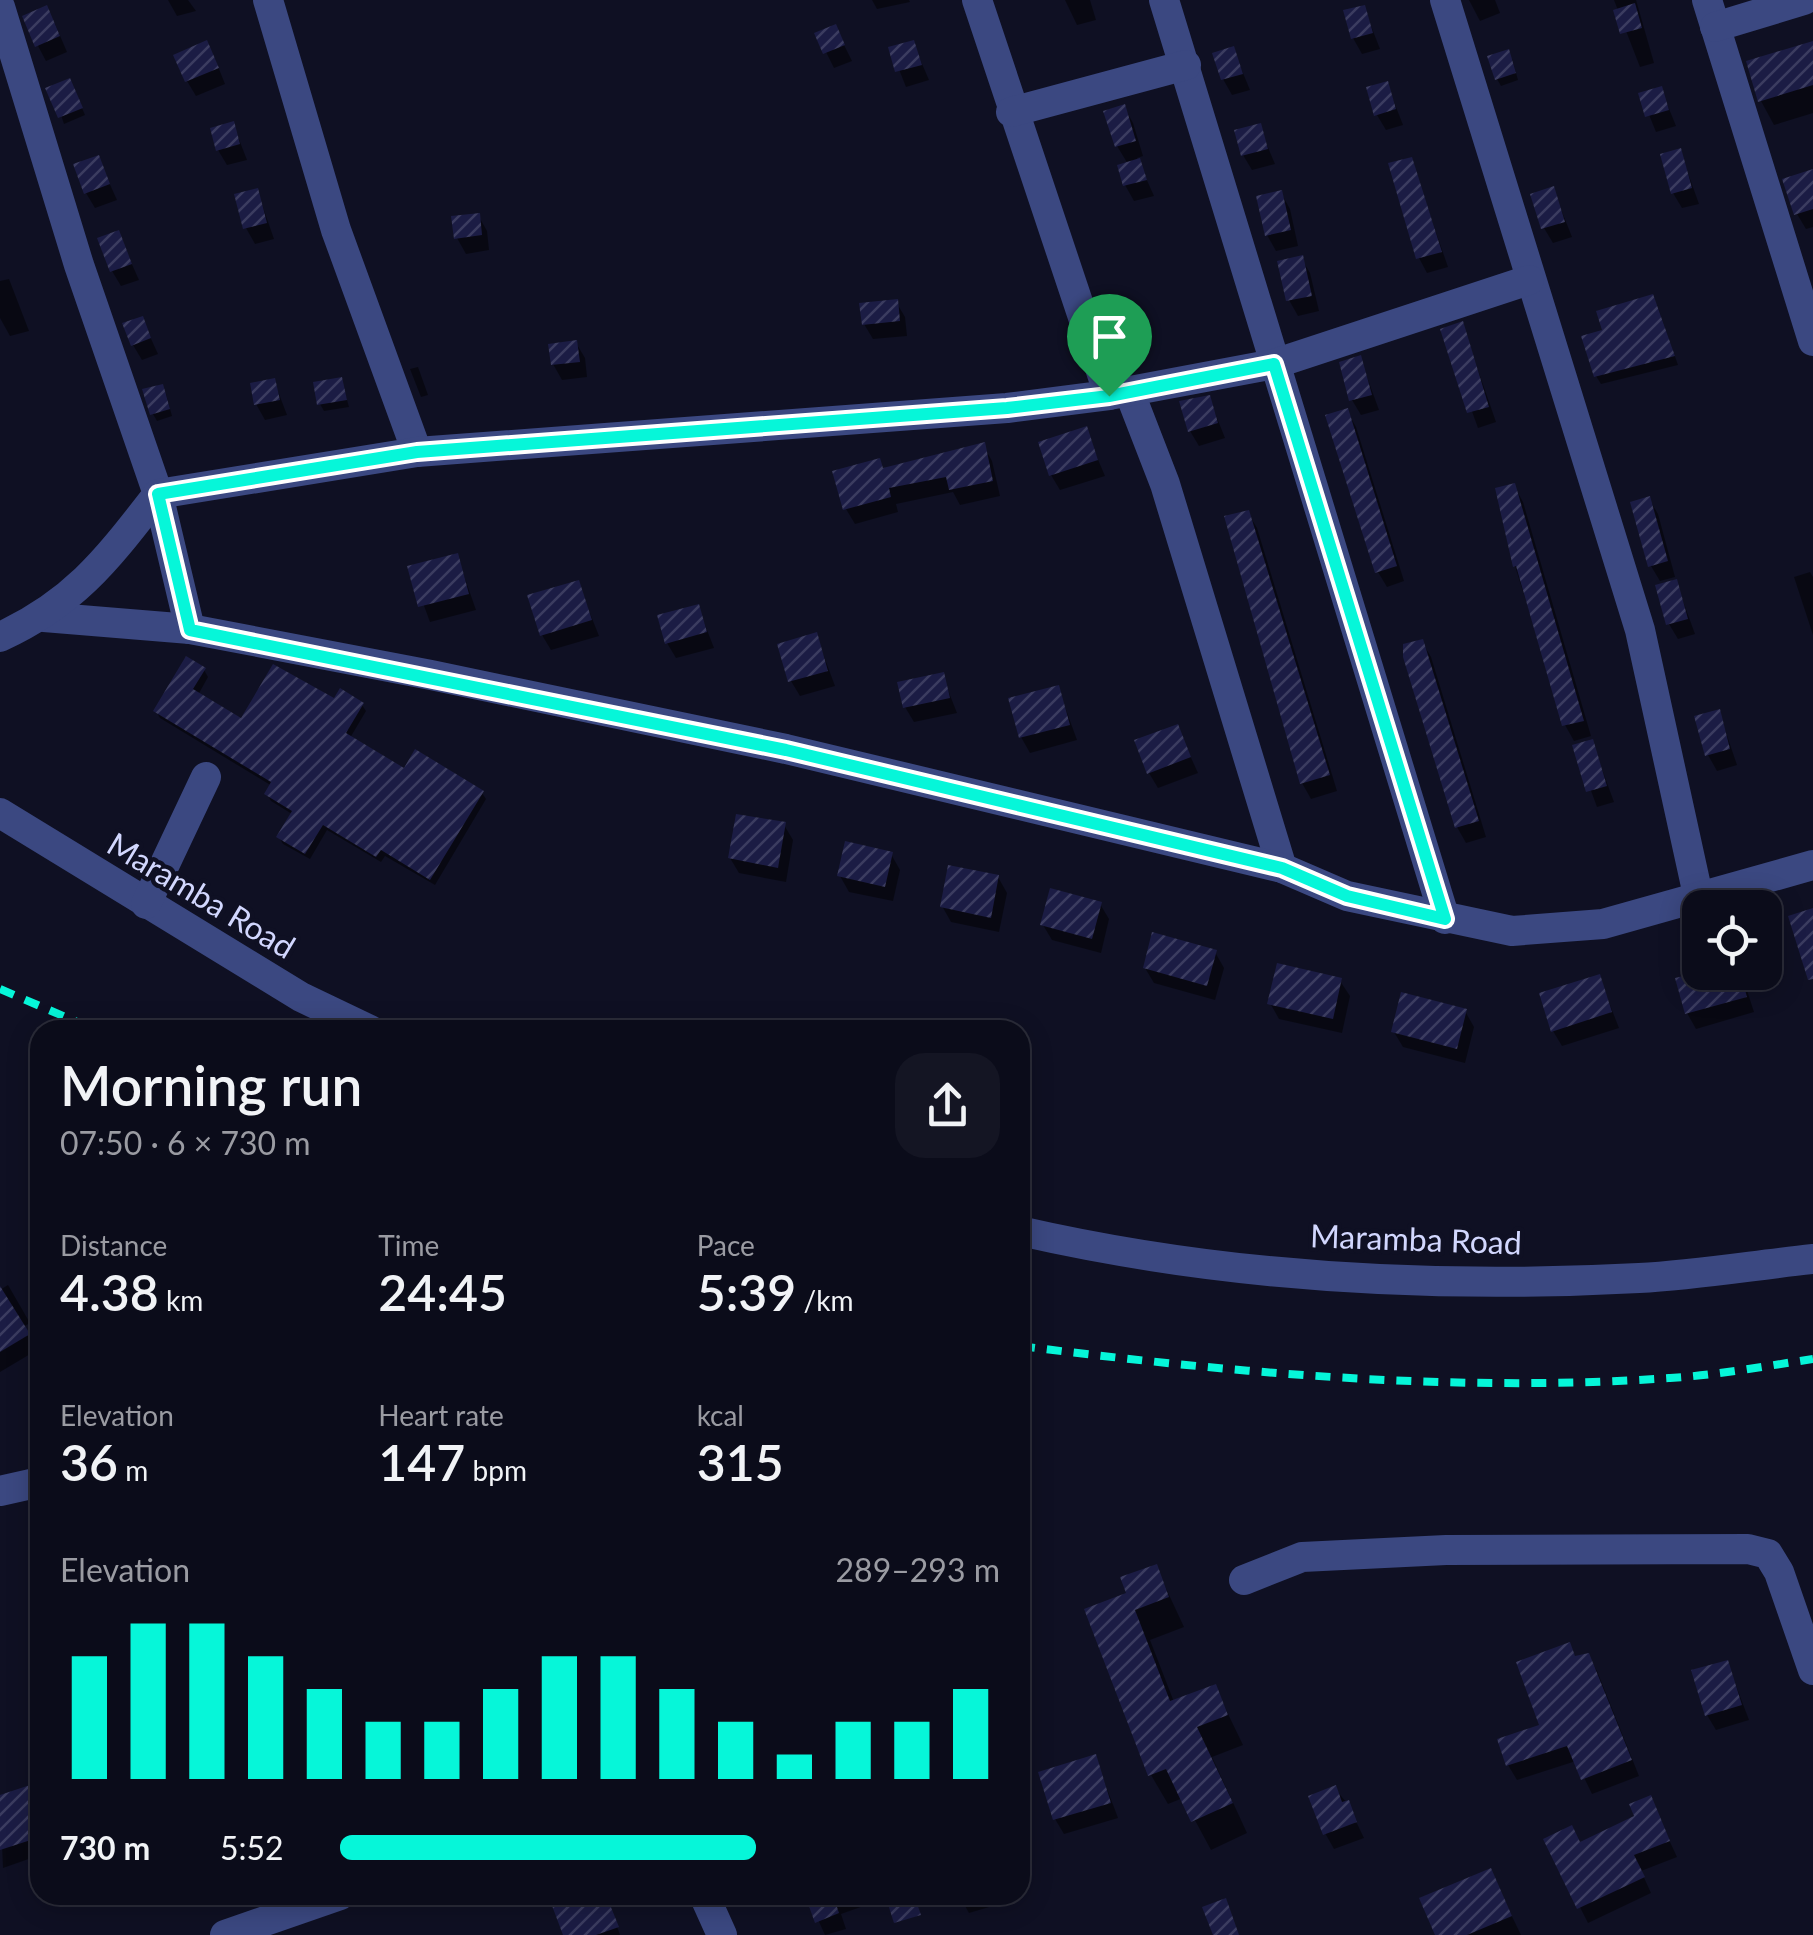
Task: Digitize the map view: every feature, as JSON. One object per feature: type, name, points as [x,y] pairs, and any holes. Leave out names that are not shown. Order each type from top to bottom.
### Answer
[{"type":"street","points":[[268,0],[336,230],[417,452]]},
{"type":"street","points":[[977,0],[1011,112],[1119,393],[1165,484],[1282,868]]},
{"type":"street","points":[[1164,0],[1445,919]]},
{"type":"street","points":[[1445,0],[1640,630],[1697,890]]},
{"type":"street","points":[[1804,0],[1711,14],[1813,341]]},
{"type":"street","points":[[0,7],[79,266],[158,494],[190,630]]},
{"type":"street","points":[[1011,112],[1186,66]]},
{"type":"street","points":[[0,637],[44,617],[103,564],[158,494],[417,452],[1007,408],[1119,393],[1274,364],[1529,280]]},
{"type":"street","points":[[44,617],[190,630],[786,750],[1282,868],[1347,896],[1512,931],[1602,924],[1682,900]]},
{"type":"street","points":[[146,904],[206,777]]},
{"type":"street","name":"Maramba Road","points":[[0,813],[302,997],[349,1020]]},
{"type":"street","points":[[1717,890],[1813,865]]},
{"type":"street","name":"Maramba Road","points":[[1030,1233],[1086,1246],[1367,1281],[1640,1278],[1813,1259]]},
{"type":"street","points":[[0,1491],[30,1484]]},
{"type":"street","points":[[1244,1580],[1302,1558],[1446,1550],[1748,1550],[1768,1554],[1779,1572],[1813,1670]]},
{"type":"street","points":[[225,1935],[311,1905]]},
{"type":"street","points":[[708,1905],[722,1935]]},
{"type":"building","points":[[1635,3],[1642,28],[1620,34],[1613,10]]},
{"type":"building","points":[[47,5],[60,36],[35,47],[22,16]]},
{"type":"building","points":[[1365,5],[1373,33],[1351,39],[1343,10]]},
{"type":"building","points":[[836,24],[845,45],[823,54],[814,33]]},
{"type":"building","points":[[207,40],[219,68],[185,82],[173,55]]},
{"type":"building","points":[[914,40],[922,65],[895,72],[888,47]]},
{"type":"building","points":[[1813,41],[1813,85],[1758,102],[1746,61]]},
{"type":"building","points":[[1234,46],[1243,74],[1221,80],[1212,53]]},
{"type":"building","points":[[1509,49],[1516,73],[1495,80],[1487,56]]},
{"type":"building","points":[[70,78],[83,108],[58,118],[45,88]]},
{"type":"building","points":[[1388,81],[1396,109],[1374,116],[1366,87]]},
{"type":"building","points":[[1662,86],[1669,110],[1645,117],[1638,93]]},
{"type":"building","points":[[1125,104],[1136,141],[1115,147],[1103,111]]},
{"type":"building","points":[[234,121],[240,144],[216,151],[210,128]]},
{"type":"building","points":[[1261,123],[1268,149],[1241,156],[1234,130]]},
{"type":"building","points":[[1681,148],[1692,188],[1671,194],[1660,154]]},
{"type":"building","points":[[99,155],[110,184],[84,194],[73,164]]},
{"type":"building","points":[[1412,157],[1442,252],[1416,259],[1388,163]]},
{"type":"building","points":[[1140,158],[1147,180],[1123,186],[1117,165]]},
{"type":"building","points":[[1813,169],[1813,209],[1794,215],[1782,179]]},
{"type":"building","points":[[1554,186],[1565,222],[1541,229],[1530,194]]},
{"type":"building","points":[[258,188],[267,223],[243,229],[234,194]]},
{"type":"building","points":[[1282,190],[1291,230],[1265,236],[1256,196]]},
{"type":"building","points":[[480,213],[482,235],[454,239],[451,216]]},
{"type":"building","points":[[119,230],[132,264],[110,272],[97,238]]},
{"type":"building","points":[[1303,255],[1312,296],[1286,301],[1277,261]]},
{"type":"building","points":[[1653,294],[1675,356],[1594,377],[1581,336],[1602,330],[1596,311]]},
{"type":"building","points":[[898,299],[900,321],[862,325],[859,303]]},
{"type":"building","points":[[143,316],[151,338],[131,346],[122,323]]},
{"type":"building","points":[[1463,321],[1489,407],[1467,413],[1440,329]]},
{"type":"building","points":[[577,340],[580,362],[551,365],[548,344]]},
{"type":"building","points":[[1361,355],[1372,395],[1349,401],[1339,362]]},
{"type":"building","points":[[342,377],[347,400],[317,405],[313,382]]},
{"type":"building","points":[[275,378],[280,400],[254,405],[250,383]]},
{"type":"building","points":[[163,384],[170,409],[150,415],[142,389]]},
{"type":"building","points":[[1210,395],[1218,423],[1188,432],[1179,401]]},
{"type":"building","points":[[1348,408],[1397,566],[1375,573],[1325,415]]},
{"type":"building","points":[[1087,426],[1098,460],[1049,476],[1038,442]]},
{"type":"building","points":[[985,442],[993,481],[949,490],[946,477],[889,488],[891,497],[843,510],[832,471],[880,458],[883,468]]},
{"type":"building","points":[[1515,483],[1584,721],[1562,726],[1516,566],[1513,567],[1495,488]]},
{"type":"building","points":[[1650,496],[1668,561],[1648,567],[1630,502]]},
{"type":"building","points":[[1249,510],[1330,775],[1300,784],[1224,516]]},
{"type":"building","points":[[458,553],[469,594],[418,607],[407,566]]},
{"type":"building","points":[[1677,579],[1688,619],[1666,625],[1655,585]]},
{"type":"building","points":[[579,580],[592,620],[540,636],[527,595]]},
{"type":"building","points":[[699,604],[707,632],[665,644],[657,615]]},
{"type":"building","points":[[817,632],[828,671],[788,682],[777,644]]},
{"type":"building","points":[[1423,639],[1479,821],[1455,828],[1403,657],[1403,644]]},
{"type":"building","points":[[186,656],[206,668],[193,689],[241,718],[273,664],[334,698],[340,688],[364,703],[346,733],[404,768],[415,749],[484,791],[430,880],[381,850],[376,857],[323,825],[305,854],[276,837],[292,811],[264,794],[271,782],[153,711]]},
{"type":"building","points":[[944,672],[950,698],[903,708],[897,682]]},
{"type":"building","points":[[1059,685],[1070,725],[1019,738],[1008,698]]},
{"type":"building","points":[[1720,709],[1730,749],[1705,756],[1694,716]]},
{"type":"building","points":[[1178,724],[1191,757],[1147,774],[1134,740]]},
{"type":"building","points":[[1593,739],[1607,786],[1586,792],[1572,745]]},
{"type":"building","points":[[736,814],[786,822],[778,868],[728,858]]},
{"type":"building","points":[[845,841],[893,852],[885,887],[837,876]]},
{"type":"building","points":[[948,865],[999,875],[991,918],[940,907]]},
{"type":"building","points":[[1050,888],[1102,902],[1092,939],[1040,925]]},
{"type":"building","points":[[1813,908],[1813,979],[1808,980],[1788,916]]},
{"type":"building","points":[[1152,932],[1217,950],[1207,986],[1143,968]]},
{"type":"building","points":[[1277,963],[1342,978],[1333,1019],[1267,1004]]},
{"type":"building","points":[[1600,974],[1612,1012],[1551,1032],[1539,993]]},
{"type":"building","points":[[1682,976],[1682,990],[1745,990],[1747,997],[1685,1014],[1675,978]]},
{"type":"building","points":[[1401,992],[1467,1009],[1457,1049],[1391,1032]]},
{"type":"building","points":[[0,1286],[30,1334],[0,1352]]},
{"type":"building","points":[[1157,1564],[1169,1597],[1135,1610],[1170,1701],[1216,1684],[1228,1715],[1197,1727],[1233,1803],[1191,1822],[1166,1769],[1148,1776],[1084,1609],[1126,1593],[1120,1577]]},
{"type":"building","points":[[1570,1642],[1575,1656],[1589,1653],[1632,1760],[1581,1780],[1567,1746],[1506,1766],[1497,1739],[1539,1725],[1516,1662]]},
{"type":"building","points":[[1728,1660],[1742,1705],[1705,1716],[1691,1670]]},
{"type":"building","points":[[1096,1754],[1111,1803],[1053,1820],[1038,1772]]},
{"type":"building","points":[[30,1785],[30,1840],[0,1850],[0,1795]]},
{"type":"building","points":[[1336,1785],[1342,1802],[1349,1800],[1357,1822],[1323,1835],[1308,1796]]},
{"type":"building","points":[[1651,1795],[1670,1841],[1634,1855],[1645,1877],[1577,1909],[1543,1839],[1572,1825],[1580,1842],[1634,1816],[1629,1804]]},
{"type":"building","points":[[1491,1868],[1512,1916],[1467,1935],[1435,1935],[1419,1898]]},
{"type":"building","points":[[1226,1898],[1239,1935],[1213,1935],[1202,1907]]},
{"type":"building","points":[[552,1905],[610,1905],[619,1927],[596,1935],[563,1935]]},
{"type":"building","points":[[809,1905],[836,1905],[839,1913],[815,1923]]},
{"type":"building","points":[[888,1905],[918,1905],[921,1915],[894,1923]]},
{"type":"railway","points":[[0,989],[73,1020]]},
{"type":"railway","points":[[1030,1347],[1263,1372],[1426,1382],[1589,1382],[1688,1377],[1813,1359]]},
{"type":"route","points":[[1274,364],[1445,919],[1347,896],[1282,868],[786,750],[190,630],[176,584],[158,494],[417,452],[1007,408],[1109,396],[1274,364]]}]
